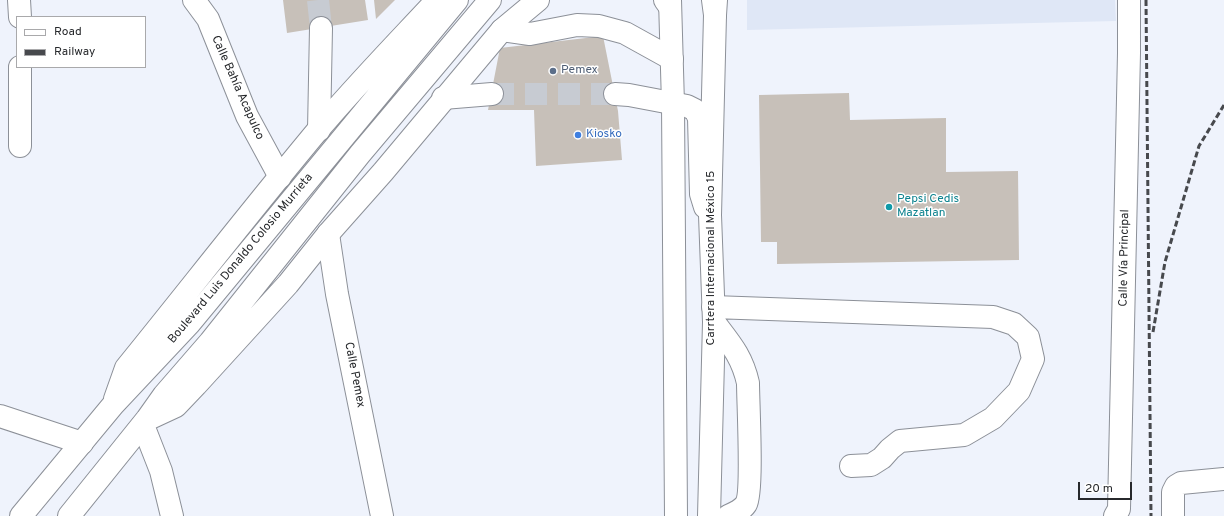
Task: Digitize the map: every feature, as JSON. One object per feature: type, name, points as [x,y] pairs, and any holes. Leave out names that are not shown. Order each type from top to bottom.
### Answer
[{"type":"main road","points":[[20,0],[20,16]]},
{"type":"main road","name":"Calle Bahía Acapulco","points":[[194,0],[210,10],[247,116],[280,177]]},
{"type":"main road","points":[[113,405],[126,368],[319,130],[370,70],[437,0]]},
{"type":"main road","name":"Boulevard Luis Donaldo Colosio Murrieta","points":[[21,516],[113,405],[189,324],[457,0]]},
{"type":"main road","name":"Boulevard Luis Donaldo Colosio Murrieta","points":[[69,516],[145,422],[164,395],[210,342],[360,154],[490,0]]},
{"type":"main road","points":[[172,516],[161,471],[145,422],[176,406],[288,284],[328,234],[383,172],[443,98],[502,30],[538,0]]},
{"type":"main road","name":"Calle Vía Principal","points":[[1115,516],[1119,509],[1129,0]]},
{"type":"main road","points":[[668,2],[672,59],[673,104],[676,516]]},
{"type":"main road","name":"Carrtera Internacional México 15","points":[[709,516],[714,315],[710,216],[714,5]]},
{"type":"main road","points":[[502,30],[530,34],[577,25],[599,26],[625,33],[672,59]]},
{"type":"main road","points":[[319,130],[322,28]]},
{"type":"main road","points":[[20,68],[20,146]]},
{"type":"main road","points":[[443,98],[492,94]]},
{"type":"main road","points":[[614,94],[629,95],[687,106],[695,110],[699,118],[701,194],[710,216]]},
{"type":"main road","name":"Calle Pemex","points":[[328,234],[337,294],[382,516]]},
{"type":"main road","points":[[714,315],[993,317],[1014,324],[1028,337],[1033,359],[1019,391],[993,418],[964,434],[900,441],[890,448],[882,458],[871,465],[851,466]]},
{"type":"main road","points":[[714,315],[740,358],[748,382],[750,469],[749,492],[747,503],[739,511],[728,516]]},
{"type":"main road","points":[[0,416],[82,443]]},
{"type":"main road","points":[[1173,516],[1173,492],[1176,486],[1181,483],[1224,479]]},
{"type":"shaded area","points":[[747,0],[1115,0],[1116,21],[747,30]]},
{"type":"building","points":[[283,0],[365,0],[368,20],[287,33]]},
{"type":"building","points":[[374,0],[395,0],[376,19]]},
{"type":"building","name":"Pemex","points":[[603,36],[618,111],[622,160],[536,166],[534,110],[488,110],[500,48]]},
{"type":"building","name":"Pepsi Cedis Mazatlan","points":[[849,93],[850,120],[946,118],[946,172],[1018,171],[1019,260],[777,264],[777,242],[761,242],[759,95]]},
{"type":"tunnel","points":[[318,0],[321,28]]},
{"type":"tunnel","points":[[492,94],[615,94]]},
{"type":"railway","points":[[1146,0],[1151,516]]},
{"type":"railway","points":[[1153,332],[1165,262],[1199,146],[1224,105]]},
{"type":"place","name":"Pemex","points":[[553,71]]},
{"type":"place","name":"Kiosko","points":[[578,135]]},
{"type":"place","name":"Pepsi Cedis Mazatlan","points":[[889,207]]}]
